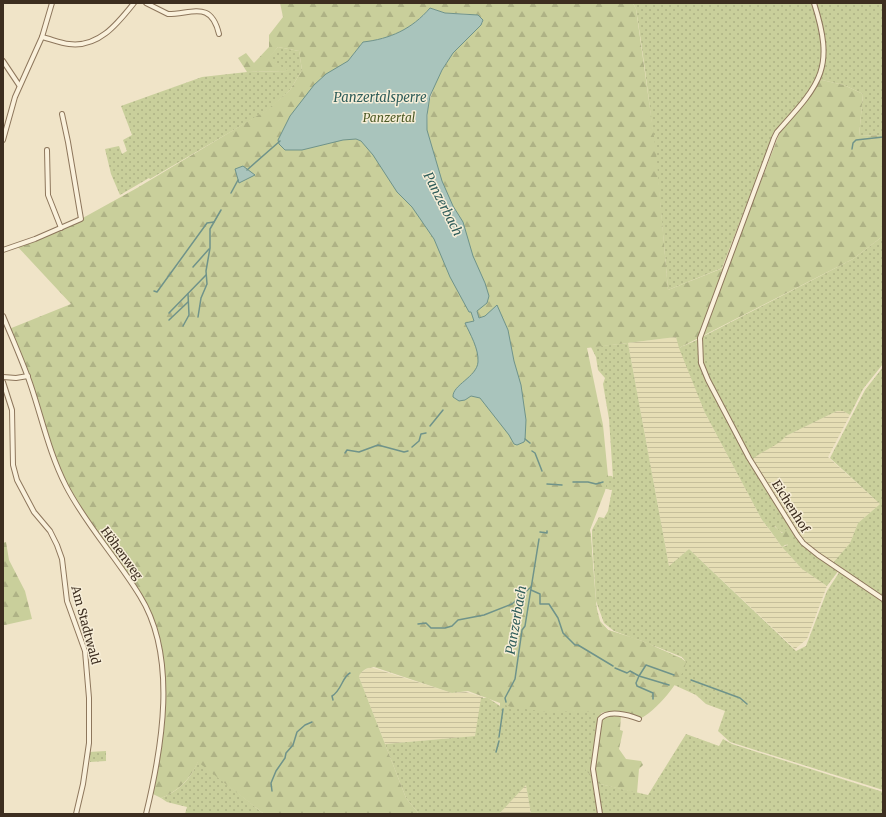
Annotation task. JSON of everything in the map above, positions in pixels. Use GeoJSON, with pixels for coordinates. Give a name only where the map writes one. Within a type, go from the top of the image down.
{"type":"FeatureCollection","features":[{"type":"Feature","properties":{"kind":"street"},"geometry":{"type":"LineString","coordinates":[[3,140],[19,85],[42,37],[52,3]]}},
{"type":"Feature","properties":{"kind":"street"},"geometry":{"type":"LineString","coordinates":[[42,37],[68,44],[89,42],[109,31],[134,3]]}},
{"type":"Feature","properties":{"kind":"street"},"geometry":{"type":"LineString","coordinates":[[146,3],[168,14],[194,8],[203,8],[215,21],[219,34]]}},
{"type":"Feature","properties":{"kind":"street","name":"Eichenhof"},"geometry":{"type":"LineString","coordinates":[[814,3],[824,47],[823,66],[811,92],[774,138],[700,338],[700,356],[704,370],[749,458],[803,543],[883,599]]}},
{"type":"Feature","properties":{"kind":"street"},"geometry":{"type":"LineString","coordinates":[[3,61],[19,85]]}},
{"type":"Feature","properties":{"kind":"street"},"geometry":{"type":"LineString","coordinates":[[3,250],[81,219],[62,114]]}},
{"type":"Feature","properties":{"kind":"street"},"geometry":{"type":"LineString","coordinates":[[47,150],[48,195],[61,228]]}},
{"type":"Feature","properties":{"kind":"street","name":"Höhenweg"},"geometry":{"type":"LineString","coordinates":[[3,316],[28,376],[51,453],[66,487],[85,518],[140,596],[153,626],[162,669],[164,705],[160,750],[146,814]]}},
{"type":"Feature","properties":{"kind":"street"},"geometry":{"type":"LineString","coordinates":[[3,377],[16,378],[28,376]]}},
{"type":"Feature","properties":{"kind":"street","name":"Am Stadtwald"},"geometry":{"type":"LineString","coordinates":[[3,382],[12,410],[13,465],[16,480],[34,512],[50,531],[57,545],[62,559],[67,601],[85,651],[89,698],[89,743],[83,784],[76,814]]}},
{"type":"Feature","properties":{"kind":"street"},"geometry":{"type":"LineString","coordinates":[[600,814],[593,769],[600,719],[604,715],[616,714],[639,719]]}},
{"type":"Feature","properties":{"kind":"shaded area"},"geometry":{"type":"Polygon","coordinates":[[[676,337],[705,413],[762,520],[782,547],[802,569],[827,586],[807,639],[795,649],[689,549],[669,566],[628,343],[676,337]]]}},
{"type":"Feature","properties":{"kind":"shaded area"},"geometry":{"type":"Polygon","coordinates":[[[837,411],[843,411],[850,415],[828,457],[880,504],[858,523],[850,543],[833,564],[802,539],[752,460],[758,454],[782,440],[786,436],[837,411]]]}},
{"type":"Feature","properties":{"kind":"shaded area"},"geometry":{"type":"Polygon","coordinates":[[[370,667],[452,693],[466,692],[483,697],[475,736],[385,744],[359,677],[360,673],[370,667]]]}},
{"type":"Feature","properties":{"kind":"shaded area"},"geometry":{"type":"Polygon","coordinates":[[[526,784],[531,814],[499,814],[526,784]]]}},
{"type":"Feature","properties":{"kind":"green space"},"geometry":{"type":"Polygon","coordinates":[[[280,3],[633,3],[636,9],[656,151],[668,290],[728,266],[780,132],[810,96],[818,81],[822,80],[844,85],[863,94],[859,136],[883,135],[883,236],[853,259],[679,348],[676,337],[587,348],[603,425],[608,476],[605,491],[590,530],[597,613],[600,622],[608,630],[642,641],[686,662],[680,677],[674,686],[660,703],[645,716],[639,719],[630,713],[620,712],[547,712],[511,707],[468,691],[452,693],[374,667],[363,671],[359,677],[406,798],[419,814],[264,814],[198,762],[188,779],[173,792],[161,798],[151,793],[164,705],[159,649],[146,607],[85,518],[57,469],[31,384],[9,329],[71,304],[17,246],[81,219],[137,188],[267,110],[290,90],[302,70],[299,51],[278,47],[268,59],[289,71],[247,72],[238,58],[246,53],[254,63],[269,47],[269,35],[283,17],[280,3]],[[430,8],[416,22],[400,32],[373,41],[363,42],[348,61],[326,74],[314,85],[290,116],[278,140],[279,144],[286,150],[302,150],[343,140],[356,139],[361,141],[373,155],[397,192],[412,207],[434,239],[450,277],[471,312],[474,321],[465,323],[474,343],[477,359],[476,366],[466,381],[456,389],[465,400],[471,396],[480,398],[504,428],[512,441],[525,440],[526,420],[521,385],[514,361],[508,330],[500,308],[479,318],[477,311],[485,305],[489,296],[473,256],[463,222],[453,206],[442,181],[427,130],[428,106],[436,80],[453,53],[483,22],[470,14],[445,13],[430,8]]]}},
{"type":"Feature","properties":{"kind":"green space"},"geometry":{"type":"Polygon","coordinates":[[[633,3],[813,3],[821,38],[822,58],[816,79],[798,106],[773,136],[722,268],[668,290],[651,114],[636,9],[633,3]]]}},
{"type":"Feature","properties":{"kind":"green space"},"geometry":{"type":"Polygon","coordinates":[[[815,3],[883,3],[883,135],[859,136],[863,94],[844,85],[822,80],[818,81],[822,71],[825,51],[815,3]]]}},
{"type":"Feature","properties":{"kind":"green space","name":"Panzertal"},"geometry":{"type":"Polygon","coordinates":[[[385,38],[590,475],[612,476],[613,478],[609,419],[603,384],[605,378],[598,370],[596,357],[591,347],[628,343],[669,566],[689,549],[796,651],[806,646],[827,591],[840,571],[883,600],[883,790],[730,742],[718,731],[725,711],[706,704],[696,695],[672,684],[632,712],[610,711],[601,713],[596,736],[594,738],[592,761],[588,773],[592,776],[599,814],[531,814],[526,785],[499,814],[419,814],[406,798],[385,744],[475,736],[481,698],[488,698],[500,706],[500,636],[156,263],[300,87],[385,38]],[[591,486],[580,488],[591,535],[595,601],[600,621],[608,630],[633,638],[614,631],[604,623],[596,601],[592,530],[599,517],[604,518],[608,511],[612,490],[591,486]],[[649,644],[681,658],[686,662],[682,657],[649,644]]]}},
{"type":"Feature","properties":{"kind":"green space"},"geometry":{"type":"Polygon","coordinates":[[[278,47],[299,51],[302,70],[290,90],[268,110],[120,195],[111,174],[105,149],[119,146],[122,154],[127,151],[123,140],[132,135],[121,106],[202,77],[247,72],[288,71],[267,59],[278,47]]]}},
{"type":"Feature","properties":{"kind":"green space"},"geometry":{"type":"Polygon","coordinates":[[[883,236],[883,364],[863,389],[850,415],[843,411],[837,411],[786,436],[752,460],[708,376],[703,360],[702,337],[853,259],[883,236]]]}},
{"type":"Feature","properties":{"kind":"green space"},"geometry":{"type":"Polygon","coordinates":[[[699,339],[700,361],[745,454],[803,545],[839,570],[827,586],[802,569],[782,547],[788,545],[784,533],[779,531],[775,526],[770,526],[769,529],[762,520],[705,413],[679,348],[699,339]]]}},
{"type":"Feature","properties":{"kind":"green space"},"geometry":{"type":"Polygon","coordinates":[[[883,367],[883,596],[833,563],[850,543],[858,523],[880,504],[830,458],[865,390],[883,367]]]}},
{"type":"Feature","properties":{"kind":"green space"},"geometry":{"type":"Polygon","coordinates":[[[773,525],[782,533],[788,528],[794,534],[792,544],[782,547],[769,529],[770,526],[773,525]]]}},
{"type":"Feature","properties":{"kind":"green space"},"geometry":{"type":"Polygon","coordinates":[[[6,542],[9,560],[25,591],[32,619],[3,625],[3,543],[6,542]]]}},
{"type":"Feature","properties":{"kind":"green space"},"geometry":{"type":"Polygon","coordinates":[[[613,715],[621,715],[620,730],[623,731],[619,749],[626,759],[641,761],[643,765],[639,769],[637,793],[596,783],[585,769],[586,764],[592,761],[596,751],[590,748],[593,742],[587,738],[596,736],[597,731],[592,728],[597,726],[603,718],[613,715]]]}},
{"type":"Feature","properties":{"kind":"green space"},"geometry":{"type":"Polygon","coordinates":[[[686,734],[719,746],[723,739],[732,744],[883,792],[883,814],[602,814],[596,783],[648,795],[686,734]]]}},
{"type":"Feature","properties":{"kind":"green space"},"geometry":{"type":"Polygon","coordinates":[[[106,751],[106,761],[90,762],[89,752],[106,751]]]}},
{"type":"Feature","properties":{"kind":"green space"},"geometry":{"type":"Polygon","coordinates":[[[198,761],[264,814],[185,814],[187,807],[167,802],[161,798],[184,784],[198,761]]]}},
{"type":"Feature","properties":{"kind":"water","name":"Panzertalsperre"},"geometry":{"type":"Polygon","coordinates":[[[430,8],[445,13],[478,15],[483,20],[481,25],[453,53],[442,70],[430,96],[427,115],[427,130],[442,181],[453,206],[463,222],[473,256],[489,296],[487,303],[477,311],[479,318],[485,316],[497,305],[508,330],[514,361],[521,385],[526,420],[525,440],[517,445],[514,444],[509,435],[480,398],[471,396],[465,400],[459,401],[453,397],[456,389],[474,372],[477,367],[477,352],[465,323],[474,321],[471,312],[469,312],[450,277],[434,239],[412,207],[397,192],[373,155],[361,141],[356,139],[343,140],[302,150],[285,150],[279,144],[278,140],[290,116],[314,85],[326,74],[348,61],[363,42],[373,41],[400,32],[416,22],[430,8]]]}},
{"type":"Feature","properties":{"kind":"water"},"geometry":{"type":"Polygon","coordinates":[[[243,166],[255,175],[239,183],[235,169],[243,166]]]}},
{"type":"Feature","properties":{"kind":"waterway"},"geometry":{"type":"LineString","coordinates":[[852,149],[853,143],[856,140],[883,137]]}},
{"type":"Feature","properties":{"kind":"waterway"},"geometry":{"type":"LineString","coordinates":[[247,170],[280,141]]}},
{"type":"Feature","properties":{"kind":"waterway"},"geometry":{"type":"LineString","coordinates":[[231,193],[238,180]]}},
{"type":"Feature","properties":{"kind":"waterway"},"geometry":{"type":"LineString","coordinates":[[198,317],[201,298],[207,284],[206,271],[210,248],[210,229],[221,210]]}},
{"type":"Feature","properties":{"kind":"waterway"},"geometry":{"type":"LineString","coordinates":[[154,291],[157,292],[207,223],[214,222]]}},
{"type":"Feature","properties":{"kind":"waterway"},"geometry":{"type":"LineString","coordinates":[[193,267],[209,249]]}},
{"type":"Feature","properties":{"kind":"waterway"},"geometry":{"type":"LineString","coordinates":[[169,313],[206,275]]}},
{"type":"Feature","properties":{"kind":"waterway"},"geometry":{"type":"LineString","coordinates":[[183,326],[189,315],[188,294]]}},
{"type":"Feature","properties":{"kind":"waterway"},"geometry":{"type":"LineString","coordinates":[[169,320],[188,302]]}},
{"type":"Feature","properties":{"kind":"waterway"},"geometry":{"type":"LineString","coordinates":[[430,426],[443,410]]}},
{"type":"Feature","properties":{"kind":"waterway"},"geometry":{"type":"LineString","coordinates":[[412,447],[419,441],[421,434],[426,433]]}},
{"type":"Feature","properties":{"kind":"waterway","name":"Panzerbach"},"geometry":{"type":"LineString","coordinates":[[525,439],[530,443]]}},
{"type":"Feature","properties":{"kind":"waterway"},"geometry":{"type":"LineString","coordinates":[[345,453],[347,450],[359,452],[378,445],[404,452],[408,451]]}},
{"type":"Feature","properties":{"kind":"waterway","name":"Panzerbach"},"geometry":{"type":"LineString","coordinates":[[532,451],[535,453],[542,471]]}},
{"type":"Feature","properties":{"kind":"waterway"},"geometry":{"type":"LineString","coordinates":[[573,482],[588,482],[596,484],[603,482]]}},
{"type":"Feature","properties":{"kind":"waterway"},"geometry":{"type":"LineString","coordinates":[[547,484],[562,485]]}},
{"type":"Feature","properties":{"kind":"waterway","name":"Panzerbach"},"geometry":{"type":"LineString","coordinates":[[540,532],[547,533],[547,531]]}},
{"type":"Feature","properties":{"kind":"waterway","name":"Panzerbach"},"geometry":{"type":"LineString","coordinates":[[506,702],[505,698],[515,679],[522,630],[525,626],[539,539]]}},
{"type":"Feature","properties":{"kind":"waterway"},"geometry":{"type":"LineString","coordinates":[[418,624],[426,623],[431,628],[445,628],[452,626],[458,620],[484,615],[512,604],[531,587]]}},
{"type":"Feature","properties":{"kind":"waterway"},"geometry":{"type":"LineString","coordinates":[[531,590],[540,594],[540,604],[549,604],[558,618],[563,633],[575,645],[578,645],[613,666]]}},
{"type":"Feature","properties":{"kind":"waterway"},"geometry":{"type":"LineString","coordinates":[[615,668],[627,673],[630,671],[639,676],[646,665],[674,675]]}},
{"type":"Feature","properties":{"kind":"waterway"},"geometry":{"type":"LineString","coordinates":[[333,700],[332,696],[338,690],[345,677],[350,673]]}},
{"type":"Feature","properties":{"kind":"waterway"},"geometry":{"type":"LineString","coordinates":[[653,699],[653,693],[637,686],[636,683],[639,676],[669,685]]}},
{"type":"Feature","properties":{"kind":"waterway"},"geometry":{"type":"LineString","coordinates":[[691,680],[740,698],[747,704]]}},
{"type":"Feature","properties":{"kind":"waterway","name":"Panzerbach"},"geometry":{"type":"LineString","coordinates":[[499,737],[503,709]]}},
{"type":"Feature","properties":{"kind":"waterway"},"geometry":{"type":"LineString","coordinates":[[272,791],[271,783],[276,771],[285,758],[286,753],[293,745],[297,732],[305,725],[312,722]]}},
{"type":"Feature","properties":{"kind":"waterway","name":"Panzerbach"},"geometry":{"type":"LineString","coordinates":[[496,752],[499,741]]}}]}
